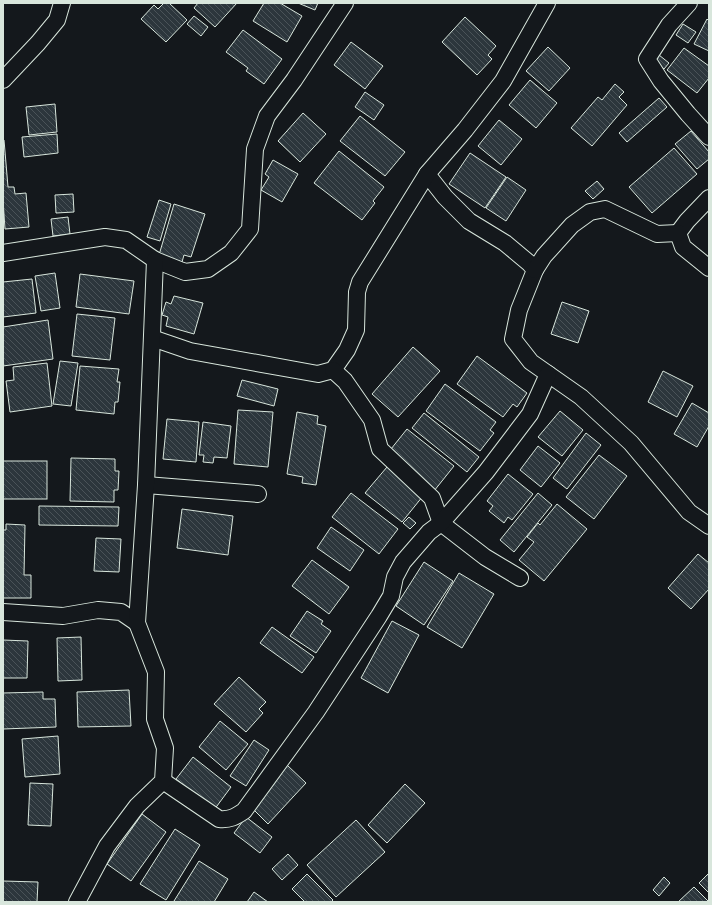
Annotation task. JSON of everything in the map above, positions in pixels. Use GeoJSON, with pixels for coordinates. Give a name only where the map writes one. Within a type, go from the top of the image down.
{"type":"FeatureCollection","features":[{"type":"Feature","properties":{"kind":"street"},"geometry":{"type":"LineString","coordinates":[[3,80],[38,43],[57,20],[62,3]]}},
{"type":"Feature","properties":{"kind":"street"},"geometry":{"type":"LineString","coordinates":[[3,253],[106,237],[126,240],[155,260],[185,272],[208,269],[231,252],[250,229],[255,148],[267,116],[294,80],[345,3]]}},
{"type":"Feature","properties":{"kind":"street"},"geometry":{"type":"LineString","coordinates":[[152,338],[190,351],[318,374],[333,370],[347,350],[356,330],[356,292],[360,282],[426,174],[465,130],[503,81],[547,3]]}},
{"type":"Feature","properties":{"kind":"street"},"geometry":{"type":"LineString","coordinates":[[689,3],[669,25],[647,59],[661,81],[709,137]]}},
{"type":"Feature","properties":{"kind":"street"},"geometry":{"type":"LineString","coordinates":[[426,174],[445,197],[469,221],[505,243],[535,270]]}},
{"type":"Feature","properties":{"kind":"street"},"geometry":{"type":"LineString","coordinates":[[678,233],[687,221],[709,198]]}},
{"type":"Feature","properties":{"kind":"street"},"geometry":{"type":"LineString","coordinates":[[678,233],[657,234],[605,210],[590,212],[572,225],[544,256],[535,270],[519,310],[513,339],[531,362],[581,397],[631,444],[689,512],[709,526]]}},
{"type":"Feature","properties":{"kind":"street"},"geometry":{"type":"LineString","coordinates":[[678,233],[683,247],[709,268]]}},
{"type":"Feature","properties":{"kind":"street"},"geometry":{"type":"LineString","coordinates":[[77,902],[107,846],[137,806],[163,781],[165,748],[155,719],[156,672],[137,623],[146,485],[155,260]]}},
{"type":"Feature","properties":{"kind":"street"},"geometry":{"type":"LineString","coordinates":[[333,370],[345,381],[372,420],[380,449],[432,498],[441,523],[485,557],[520,578]]}},
{"type":"Feature","properties":{"kind":"street"},"geometry":{"type":"LineString","coordinates":[[163,781],[219,818],[234,818],[244,811],[316,712],[379,616],[391,596],[395,577],[403,562],[429,532],[441,523],[486,472],[530,414],[548,374]]}},
{"type":"Feature","properties":{"kind":"street"},"geometry":{"type":"LineString","coordinates":[[146,485],[258,494]]}},
{"type":"Feature","properties":{"kind":"street"},"geometry":{"type":"LineString","coordinates":[[3,612],[63,616],[98,610],[121,612],[137,623]]}},
{"type":"Feature","properties":{"kind":"building"},"geometry":{"type":"Polygon","coordinates":[[[164,3],[169,3],[187,20],[166,42],[141,19],[154,5],[158,9],[164,3]]]}},
{"type":"Feature","properties":{"kind":"building"},"geometry":{"type":"Polygon","coordinates":[[[198,3],[237,3],[215,27],[194,8],[198,3]]]}},
{"type":"Feature","properties":{"kind":"building"},"geometry":{"type":"Polygon","coordinates":[[[264,3],[280,3],[302,16],[287,42],[253,21],[264,3]]]}},
{"type":"Feature","properties":{"kind":"building"},"geometry":{"type":"Polygon","coordinates":[[[298,3],[318,3],[315,10],[298,3]]]}},
{"type":"Feature","properties":{"kind":"building"},"geometry":{"type":"Polygon","coordinates":[[[194,16],[208,27],[201,36],[187,24],[194,16]]]}},
{"type":"Feature","properties":{"kind":"building"},"geometry":{"type":"Polygon","coordinates":[[[465,17],[496,46],[488,55],[492,59],[477,75],[442,42],[465,17]]]}},
{"type":"Feature","properties":{"kind":"building"},"geometry":{"type":"Polygon","coordinates":[[[707,19],[709,21],[709,51],[694,44],[707,19]]]}},
{"type":"Feature","properties":{"kind":"building"},"geometry":{"type":"Polygon","coordinates":[[[683,24],[696,32],[688,43],[676,35],[683,24]]]}},
{"type":"Feature","properties":{"kind":"building"},"geometry":{"type":"Polygon","coordinates":[[[243,30],[282,59],[264,84],[246,71],[248,68],[226,52],[243,30]]]}},
{"type":"Feature","properties":{"kind":"building"},"geometry":{"type":"Polygon","coordinates":[[[351,42],[383,66],[365,89],[334,65],[351,42]]]}},
{"type":"Feature","properties":{"kind":"building"},"geometry":{"type":"Polygon","coordinates":[[[548,47],[570,68],[549,91],[526,71],[548,47]]]}},
{"type":"Feature","properties":{"kind":"building"},"geometry":{"type":"Polygon","coordinates":[[[684,48],[709,66],[709,78],[697,93],[667,70],[684,48]]]}},
{"type":"Feature","properties":{"kind":"building"},"geometry":{"type":"Polygon","coordinates":[[[659,55],[669,63],[664,69],[654,61],[659,55]]]}},
{"type":"Feature","properties":{"kind":"building"},"geometry":{"type":"Polygon","coordinates":[[[530,80],[557,103],[536,128],[509,105],[530,80]]]}},
{"type":"Feature","properties":{"kind":"building"},"geometry":{"type":"Polygon","coordinates":[[[615,84],[624,92],[619,97],[627,105],[592,146],[571,128],[598,97],[602,100],[615,84]]]}},
{"type":"Feature","properties":{"kind":"building"},"geometry":{"type":"Polygon","coordinates":[[[365,92],[384,105],[374,120],[355,107],[365,92]]]}},
{"type":"Feature","properties":{"kind":"building"},"geometry":{"type":"Polygon","coordinates":[[[659,98],[667,107],[627,142],[619,133],[659,98]]]}},
{"type":"Feature","properties":{"kind":"building"},"geometry":{"type":"Polygon","coordinates":[[[55,104],[57,132],[29,135],[26,107],[55,104]]]}},
{"type":"Feature","properties":{"kind":"building"},"geometry":{"type":"Polygon","coordinates":[[[303,113],[326,134],[300,162],[278,141],[303,113]]]}},
{"type":"Feature","properties":{"kind":"building"},"geometry":{"type":"Polygon","coordinates":[[[360,116],[405,152],[385,176],[340,141],[360,116]]]}},
{"type":"Feature","properties":{"kind":"building"},"geometry":{"type":"Polygon","coordinates":[[[499,120],[522,139],[501,165],[478,146],[499,120]]]}},
{"type":"Feature","properties":{"kind":"building"},"geometry":{"type":"Polygon","coordinates":[[[691,131],[709,152],[709,159],[697,169],[675,144],[691,131]]]}},
{"type":"Feature","properties":{"kind":"building"},"geometry":{"type":"Polygon","coordinates":[[[57,134],[58,153],[24,157],[22,137],[57,134]]]}},
{"type":"Feature","properties":{"kind":"building"},"geometry":{"type":"Polygon","coordinates":[[[3,140],[8,187],[14,187],[15,194],[26,193],[29,227],[5,229],[3,200],[3,140]]]}},
{"type":"Feature","properties":{"kind":"building"},"geometry":{"type":"Polygon","coordinates":[[[674,148],[697,174],[652,213],[629,187],[674,148]]]}},
{"type":"Feature","properties":{"kind":"building"},"geometry":{"type":"Polygon","coordinates":[[[339,151],[384,187],[373,201],[375,203],[362,220],[314,183],[339,151]]]}},
{"type":"Feature","properties":{"kind":"building"},"geometry":{"type":"Polygon","coordinates":[[[470,153],[506,177],[485,208],[449,184],[470,153]]]}},
{"type":"Feature","properties":{"kind":"building"},"geometry":{"type":"Polygon","coordinates":[[[273,160],[298,174],[282,202],[261,190],[269,177],[265,174],[273,160]]]}},
{"type":"Feature","properties":{"kind":"building"},"geometry":{"type":"Polygon","coordinates":[[[507,177],[526,190],[506,221],[486,208],[507,177]]]}},
{"type":"Feature","properties":{"kind":"building"},"geometry":{"type":"Polygon","coordinates":[[[597,181],[604,189],[593,199],[585,191],[597,181]]]}},
{"type":"Feature","properties":{"kind":"building"},"geometry":{"type":"Polygon","coordinates":[[[73,194],[74,212],[56,213],[55,195],[73,194]]]}},
{"type":"Feature","properties":{"kind":"building"},"geometry":{"type":"Polygon","coordinates":[[[159,200],[171,204],[160,241],[147,237],[159,200]]]}},
{"type":"Feature","properties":{"kind":"building"},"geometry":{"type":"Polygon","coordinates":[[[174,204],[205,214],[191,257],[184,255],[182,262],[159,255],[174,204]]]}},
{"type":"Feature","properties":{"kind":"building"},"geometry":{"type":"Polygon","coordinates":[[[68,217],[70,234],[53,236],[51,219],[68,217]]]}},
{"type":"Feature","properties":{"kind":"building"},"geometry":{"type":"Polygon","coordinates":[[[55,273],[60,308],[41,311],[35,276],[55,273]]]}},
{"type":"Feature","properties":{"kind":"building"},"geometry":{"type":"Polygon","coordinates":[[[80,274],[134,281],[129,314],[76,307],[80,274]]]}},
{"type":"Feature","properties":{"kind":"building"},"geometry":{"type":"Polygon","coordinates":[[[32,279],[36,313],[3,317],[3,282],[32,279]]]}},
{"type":"Feature","properties":{"kind":"building"},"geometry":{"type":"Polygon","coordinates":[[[174,296],[203,303],[194,334],[166,326],[168,317],[162,315],[166,302],[171,304],[174,296]]]}},
{"type":"Feature","properties":{"kind":"building"},"geometry":{"type":"Polygon","coordinates":[[[562,302],[589,311],[578,343],[551,334],[562,302]]]}},
{"type":"Feature","properties":{"kind":"building"},"geometry":{"type":"Polygon","coordinates":[[[77,314],[115,318],[110,360],[72,356],[77,314]]]}},
{"type":"Feature","properties":{"kind":"building"},"geometry":{"type":"Polygon","coordinates":[[[48,320],[53,359],[3,366],[3,327],[48,320]]]}},
{"type":"Feature","properties":{"kind":"building"},"geometry":{"type":"Polygon","coordinates":[[[413,347],[440,371],[398,417],[372,394],[413,347]]]}},
{"type":"Feature","properties":{"kind":"building"},"geometry":{"type":"Polygon","coordinates":[[[477,356],[527,393],[517,407],[513,404],[503,417],[457,384],[477,356]]]}},
{"type":"Feature","properties":{"kind":"building"},"geometry":{"type":"Polygon","coordinates":[[[60,361],[78,363],[71,406],[53,404],[60,361]]]}},
{"type":"Feature","properties":{"kind":"building"},"geometry":{"type":"Polygon","coordinates":[[[47,363],[52,406],[10,412],[6,381],[14,380],[13,367],[47,363]]]}},
{"type":"Feature","properties":{"kind":"building"},"geometry":{"type":"Polygon","coordinates":[[[80,366],[119,369],[117,382],[120,382],[118,402],[115,402],[114,414],[76,410],[80,366]]]}},
{"type":"Feature","properties":{"kind":"building"},"geometry":{"type":"Polygon","coordinates":[[[663,371],[693,386],[677,417],[648,402],[663,371]]]}},
{"type":"Feature","properties":{"kind":"building"},"geometry":{"type":"Polygon","coordinates":[[[242,380],[278,389],[274,406],[237,396],[242,380]]]}},
{"type":"Feature","properties":{"kind":"building"},"geometry":{"type":"Polygon","coordinates":[[[445,384],[496,422],[490,430],[494,433],[480,451],[426,411],[445,384]]]}},
{"type":"Feature","properties":{"kind":"building"},"geometry":{"type":"Polygon","coordinates":[[[692,403],[709,413],[709,426],[697,447],[674,434],[692,403]]]}},
{"type":"Feature","properties":{"kind":"building"},"geometry":{"type":"Polygon","coordinates":[[[238,410],[273,412],[268,467],[234,464],[238,410]]]}},
{"type":"Feature","properties":{"kind":"building"},"geometry":{"type":"Polygon","coordinates":[[[560,411],[583,430],[562,456],[538,437],[560,411]]]}},
{"type":"Feature","properties":{"kind":"building"},"geometry":{"type":"Polygon","coordinates":[[[297,412],[318,416],[317,424],[326,426],[316,485],[302,483],[303,477],[287,474],[297,412]]]}},
{"type":"Feature","properties":{"kind":"building"},"geometry":{"type":"Polygon","coordinates":[[[424,413],[479,457],[467,472],[412,428],[424,413]]]}},
{"type":"Feature","properties":{"kind":"building"},"geometry":{"type":"Polygon","coordinates":[[[167,419],[199,422],[196,462],[163,459],[167,419]]]}},
{"type":"Feature","properties":{"kind":"building"},"geometry":{"type":"Polygon","coordinates":[[[203,422],[231,426],[227,458],[214,457],[213,463],[203,462],[204,455],[199,455],[203,422]]]}},
{"type":"Feature","properties":{"kind":"building"},"geometry":{"type":"Polygon","coordinates":[[[407,429],[454,466],[434,491],[387,454],[407,429]]]}},
{"type":"Feature","properties":{"kind":"building"},"geometry":{"type":"Polygon","coordinates":[[[586,433],[601,445],[567,489],[553,478],[586,433]]]}},
{"type":"Feature","properties":{"kind":"building"},"geometry":{"type":"Polygon","coordinates":[[[538,446],[560,463],[541,487],[520,470],[538,446]]]}},
{"type":"Feature","properties":{"kind":"building"},"geometry":{"type":"Polygon","coordinates":[[[599,455],[627,476],[594,519],[566,497],[599,455]]]}},
{"type":"Feature","properties":{"kind":"building"},"geometry":{"type":"Polygon","coordinates":[[[71,458],[115,459],[115,471],[119,471],[118,490],[114,490],[114,502],[70,501],[71,458]]]}},
{"type":"Feature","properties":{"kind":"building"},"geometry":{"type":"Polygon","coordinates":[[[3,461],[47,461],[47,499],[3,499],[3,461]]]}},
{"type":"Feature","properties":{"kind":"building"},"geometry":{"type":"Polygon","coordinates":[[[387,467],[423,496],[402,522],[365,493],[387,467]]]}},
{"type":"Feature","properties":{"kind":"building"},"geometry":{"type":"Polygon","coordinates":[[[508,474],[533,494],[512,520],[508,517],[504,523],[489,511],[493,506],[487,501],[508,474]]]}},
{"type":"Feature","properties":{"kind":"building"},"geometry":{"type":"Polygon","coordinates":[[[351,493],[398,529],[379,554],[332,517],[351,493]]]}},
{"type":"Feature","properties":{"kind":"building"},"geometry":{"type":"Polygon","coordinates":[[[538,493],[552,505],[514,552],[500,540],[538,493]]]}},
{"type":"Feature","properties":{"kind":"building"},"geometry":{"type":"Polygon","coordinates":[[[557,504],[587,529],[544,581],[519,560],[534,542],[527,537],[538,523],[540,525],[557,504]]]}},
{"type":"Feature","properties":{"kind":"building"},"geometry":{"type":"Polygon","coordinates":[[[39,506],[119,507],[118,526],[39,525],[39,506]]]}},
{"type":"Feature","properties":{"kind":"building"},"geometry":{"type":"Polygon","coordinates":[[[182,509],[233,516],[228,555],[177,548],[182,509]]]}},
{"type":"Feature","properties":{"kind":"building"},"geometry":{"type":"Polygon","coordinates":[[[409,517],[416,523],[410,529],[403,523],[409,517]]]}},
{"type":"Feature","properties":{"kind":"building"},"geometry":{"type":"Polygon","coordinates":[[[6,524],[25,525],[24,575],[31,575],[31,598],[3,598],[3,530],[6,530],[6,524]]]}},
{"type":"Feature","properties":{"kind":"building"},"geometry":{"type":"Polygon","coordinates":[[[331,527],[364,550],[350,571],[317,548],[331,527]]]}},
{"type":"Feature","properties":{"kind":"building"},"geometry":{"type":"Polygon","coordinates":[[[96,538],[121,539],[119,572],[94,571],[96,538]]]}},
{"type":"Feature","properties":{"kind":"building"},"geometry":{"type":"Polygon","coordinates":[[[698,554],[709,563],[709,589],[691,609],[668,588],[698,554]]]}},
{"type":"Feature","properties":{"kind":"building"},"geometry":{"type":"Polygon","coordinates":[[[312,560],[349,587],[329,614],[292,586],[312,560]]]}},
{"type":"Feature","properties":{"kind":"building"},"geometry":{"type":"Polygon","coordinates":[[[424,562],[453,581],[424,625],[396,606],[424,562]]]}},
{"type":"Feature","properties":{"kind":"building"},"geometry":{"type":"Polygon","coordinates":[[[459,573],[494,594],[462,648],[427,627],[459,573]]]}},
{"type":"Feature","properties":{"kind":"building"},"geometry":{"type":"Polygon","coordinates":[[[307,611],[323,621],[321,624],[331,631],[316,653],[290,636],[307,611]]]}},
{"type":"Feature","properties":{"kind":"building"},"geometry":{"type":"Polygon","coordinates":[[[392,621],[419,635],[388,693],[361,678],[392,621]]]}},
{"type":"Feature","properties":{"kind":"building"},"geometry":{"type":"Polygon","coordinates":[[[272,627],[314,657],[302,673],[260,643],[272,627]]]}},
{"type":"Feature","properties":{"kind":"building"},"geometry":{"type":"Polygon","coordinates":[[[81,637],[82,680],[58,681],[57,638],[81,637]]]}},
{"type":"Feature","properties":{"kind":"building"},"geometry":{"type":"Polygon","coordinates":[[[3,640],[28,641],[27,678],[3,678],[3,640]]]}},
{"type":"Feature","properties":{"kind":"building"},"geometry":{"type":"Polygon","coordinates":[[[239,677],[266,702],[259,709],[263,713],[246,732],[214,704],[239,677]]]}},
{"type":"Feature","properties":{"kind":"building"},"geometry":{"type":"Polygon","coordinates":[[[129,690],[131,726],[78,727],[77,692],[129,690]]]}},
{"type":"Feature","properties":{"kind":"building"},"geometry":{"type":"Polygon","coordinates":[[[43,692],[43,699],[55,699],[56,727],[3,729],[3,693],[43,692]]]}},
{"type":"Feature","properties":{"kind":"building"},"geometry":{"type":"Polygon","coordinates":[[[220,721],[248,744],[226,770],[199,747],[220,721]]]}},
{"type":"Feature","properties":{"kind":"building"},"geometry":{"type":"Polygon","coordinates":[[[58,736],[60,774],[25,777],[22,739],[58,736]]]}},
{"type":"Feature","properties":{"kind":"building"},"geometry":{"type":"Polygon","coordinates":[[[254,740],[269,750],[246,786],[230,776],[254,740]]]}},
{"type":"Feature","properties":{"kind":"building"},"geometry":{"type":"Polygon","coordinates":[[[193,757],[231,787],[214,810],[176,779],[193,757]]]}},
{"type":"Feature","properties":{"kind":"building"},"geometry":{"type":"Polygon","coordinates":[[[287,765],[306,783],[268,824],[249,805],[287,765]]]}},
{"type":"Feature","properties":{"kind":"building"},"geometry":{"type":"Polygon","coordinates":[[[30,783],[53,784],[51,826],[28,825],[30,783]]]}},
{"type":"Feature","properties":{"kind":"building"},"geometry":{"type":"Polygon","coordinates":[[[405,784],[425,803],[387,843],[368,825],[405,784]]]}},
{"type":"Feature","properties":{"kind":"building"},"geometry":{"type":"Polygon","coordinates":[[[142,814],[166,832],[131,881],[107,864],[142,814]]]}},
{"type":"Feature","properties":{"kind":"building"},"geometry":{"type":"Polygon","coordinates":[[[246,817],[272,837],[260,853],[234,833],[246,817]]]}},
{"type":"Feature","properties":{"kind":"building"},"geometry":{"type":"Polygon","coordinates":[[[356,820],[385,852],[336,897],[307,865],[356,820]]]}},
{"type":"Feature","properties":{"kind":"building"},"geometry":{"type":"Polygon","coordinates":[[[175,829],[200,845],[166,900],[140,884],[175,829]]]}},
{"type":"Feature","properties":{"kind":"building"},"geometry":{"type":"Polygon","coordinates":[[[288,854],[298,865],[282,880],[272,869],[288,854]]]}},
{"type":"Feature","properties":{"kind":"building"},"geometry":{"type":"Polygon","coordinates":[[[199,861],[228,879],[214,902],[174,901],[199,861]]]}},
{"type":"Feature","properties":{"kind":"building"},"geometry":{"type":"Polygon","coordinates":[[[709,873],[709,893],[699,883],[709,873]]]}},
{"type":"Feature","properties":{"kind":"building"},"geometry":{"type":"Polygon","coordinates":[[[307,874],[333,900],[331,902],[305,902],[292,889],[307,874]]]}},
{"type":"Feature","properties":{"kind":"building"},"geometry":{"type":"Polygon","coordinates":[[[664,877],[670,883],[659,896],[653,890],[664,877]]]}},
{"type":"Feature","properties":{"kind":"building"},"geometry":{"type":"Polygon","coordinates":[[[3,881],[38,882],[37,902],[3,902],[3,881]]]}},
{"type":"Feature","properties":{"kind":"building"},"geometry":{"type":"Polygon","coordinates":[[[694,887],[709,902],[678,902],[694,887]]]}},
{"type":"Feature","properties":{"kind":"building"},"geometry":{"type":"Polygon","coordinates":[[[254,892],[268,902],[247,902],[254,892]]]}}]}
